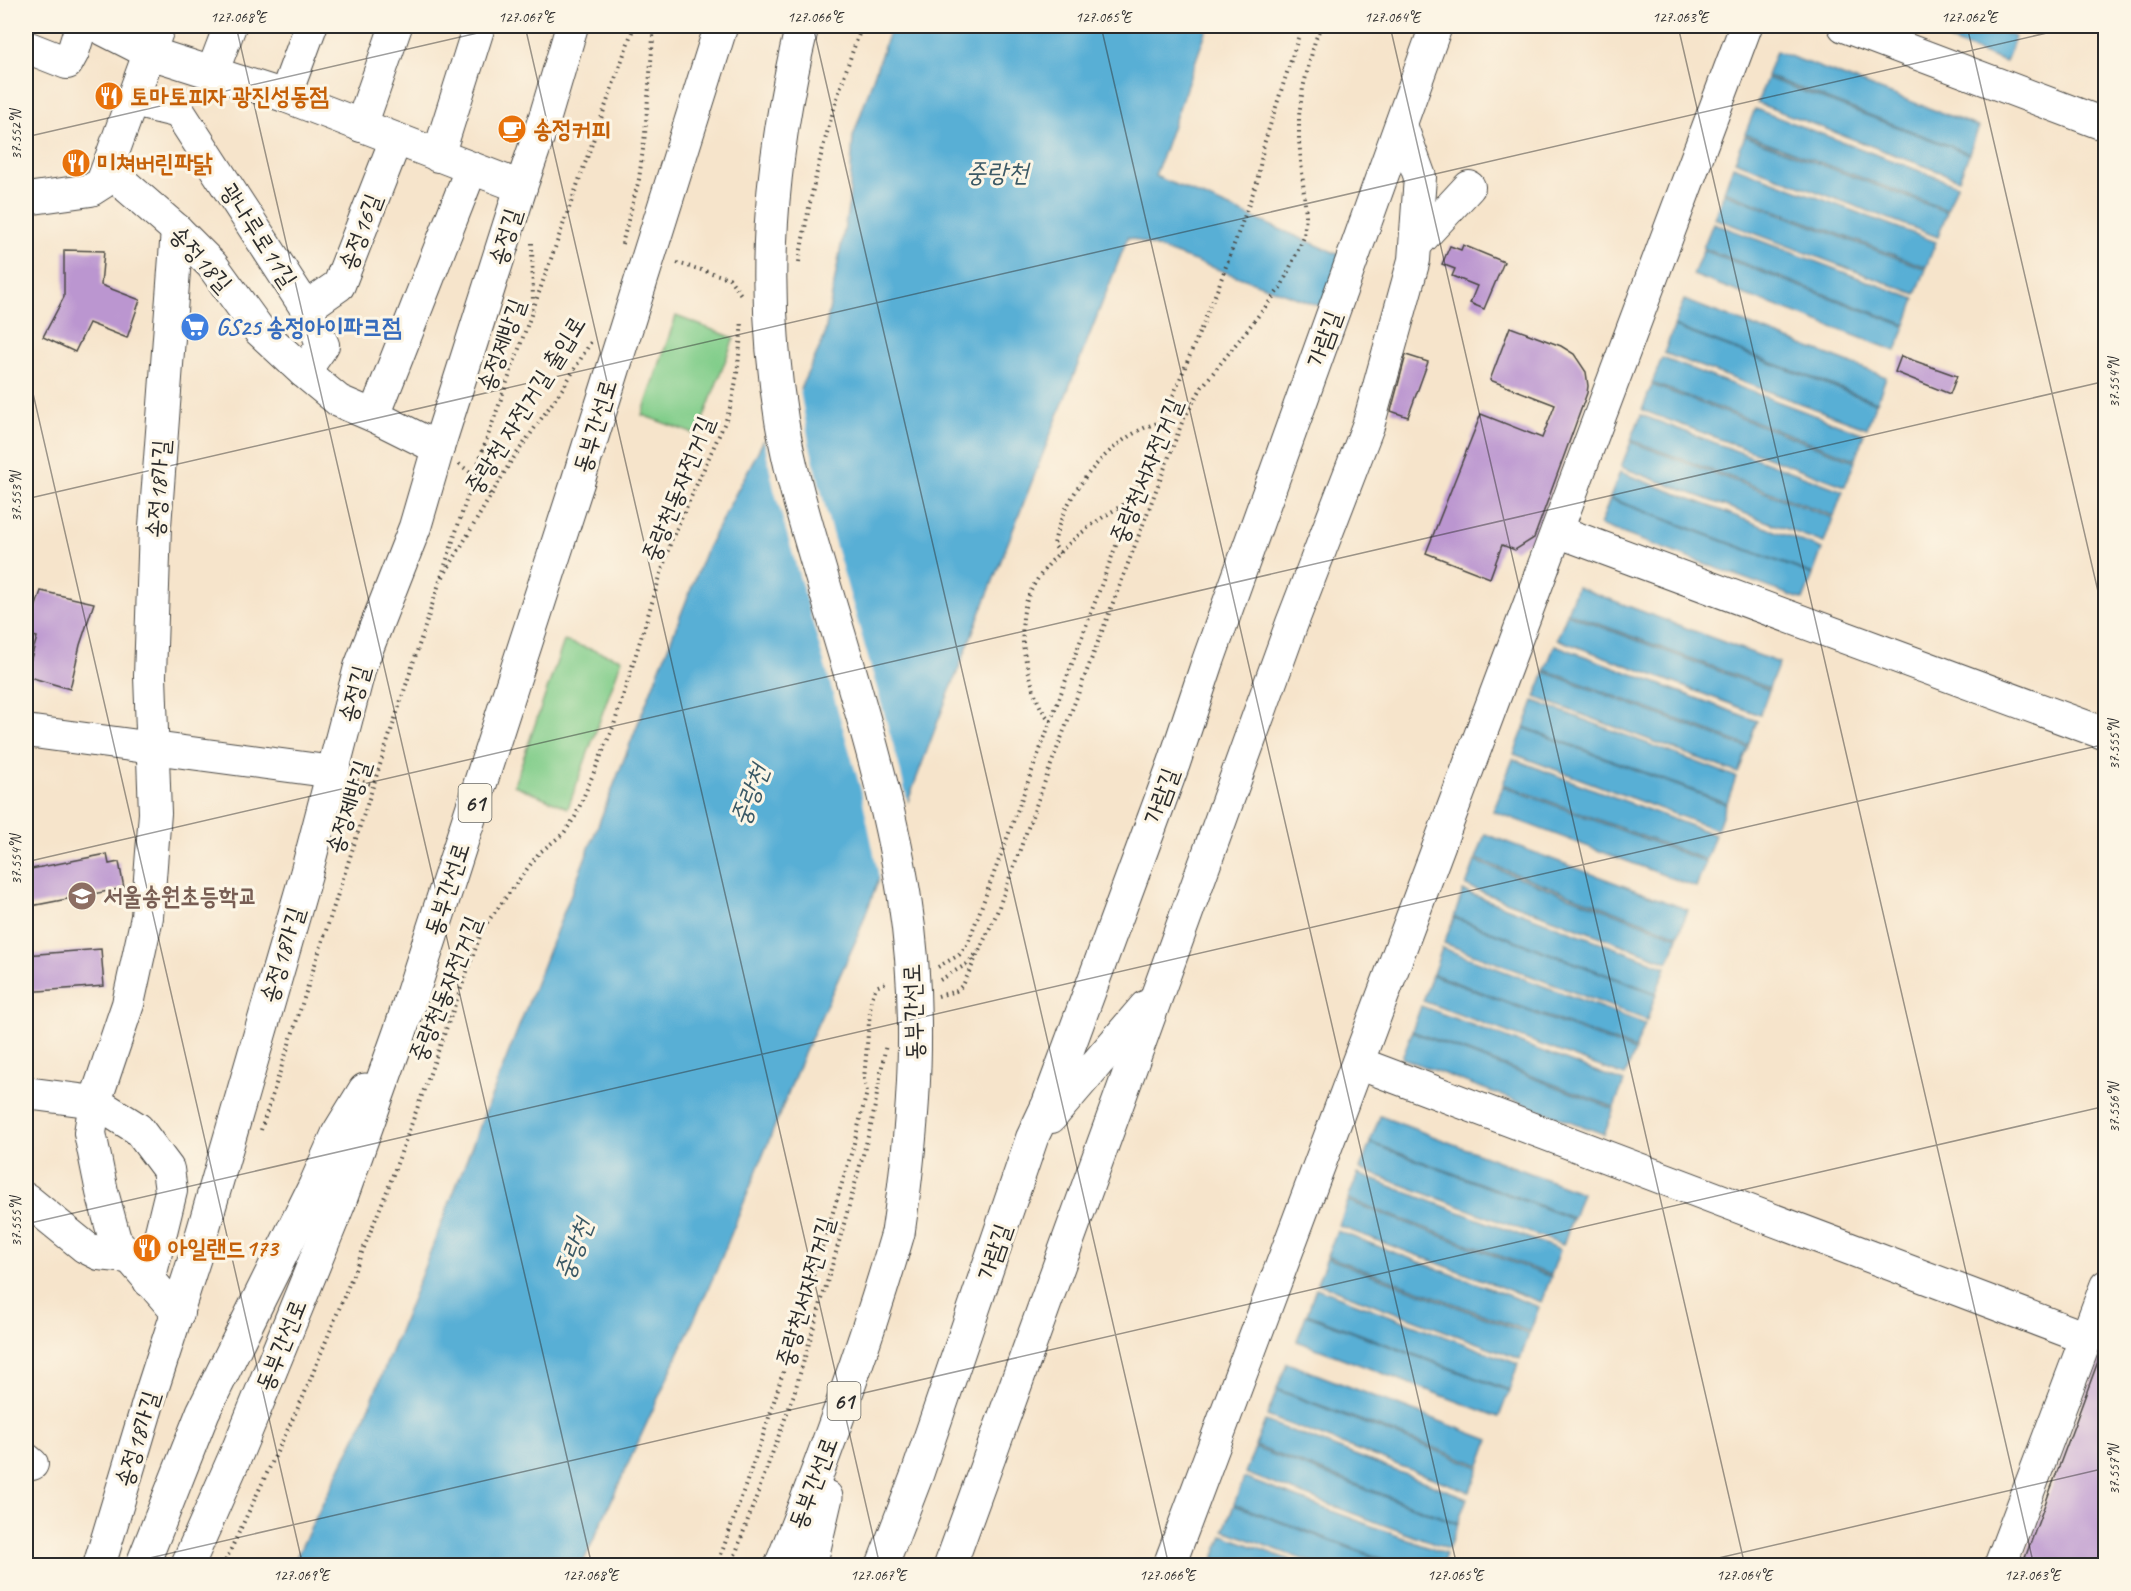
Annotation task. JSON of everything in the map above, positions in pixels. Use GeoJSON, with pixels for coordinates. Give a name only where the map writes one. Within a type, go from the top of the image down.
{"type":"FeatureCollection","features":[{"type":"Feature","properties":{"kind":"highway","name":"동부간선로"},"geometry":{"type":"LineString","coordinates":[[187,1566],[238,1450],[339,1203],[400,1032],[721,26]]}},
{"type":"Feature","properties":{"kind":"highway","name":"동부간선로"},"geometry":{"type":"LineString","coordinates":[[781,1566],[854,1373],[898,1233],[909,1159],[914,1084],[915,1003],[904,894],[889,815],[795,481],[782,424],[771,330],[770,224],[785,106],[802,26]]}},
{"type":"Feature","properties":{"kind":"highway"},"geometry":{"type":"LineString","coordinates":[[142,1566],[203,1412],[229,1357],[310,1197],[338,1134],[400,1032]]}},
{"type":"Feature","properties":{"kind":"highway"},"geometry":{"type":"LineString","coordinates":[[810,1566],[854,1373]]}},
{"type":"Feature","properties":{"kind":"street"},"geometry":{"type":"LineString","coordinates":[[27,41],[67,63],[81,26]]}},
{"type":"Feature","properties":{"kind":"street"},"geometry":{"type":"LineString","coordinates":[[97,26],[154,39],[212,73],[285,96],[521,187]]}},
{"type":"Feature","properties":{"kind":"street"},"geometry":{"type":"LineString","coordinates":[[212,73],[230,26]]}},
{"type":"Feature","properties":{"kind":"street"},"geometry":{"type":"LineString","coordinates":[[285,96],[311,26]]}},
{"type":"Feature","properties":{"kind":"street"},"geometry":{"type":"LineString","coordinates":[[361,126],[396,26]]}},
{"type":"Feature","properties":{"kind":"street"},"geometry":{"type":"LineString","coordinates":[[438,156],[479,26]]}},
{"type":"Feature","properties":{"kind":"street","name":"송정길"},"geometry":{"type":"LineString","coordinates":[[334,772],[360,667],[415,527],[572,26]]}},
{"type":"Feature","properties":{"kind":"street","name":"가람길"},"geometry":{"type":"LineString","coordinates":[[882,1566],[917,1475],[1032,1138],[1048,1104],[1174,763],[1216,639],[1436,26]]}},
{"type":"Feature","properties":{"kind":"street"},"geometry":{"type":"LineString","coordinates":[[1169,1566],[1746,26]]}},
{"type":"Feature","properties":{"kind":"street"},"geometry":{"type":"LineString","coordinates":[[1844,26],[2106,125]]}},
{"type":"Feature","properties":{"kind":"street"},"geometry":{"type":"LineString","coordinates":[[26,199],[91,190],[102,183],[154,39]]}},
{"type":"Feature","properties":{"kind":"street","name":"광나루로11길"},"geometry":{"type":"LineString","coordinates":[[133,100],[179,112],[306,308]]}},
{"type":"Feature","properties":{"kind":"street"},"geometry":{"type":"LineString","coordinates":[[950,1566],[1292,623],[1368,426],[1417,243],[1420,177],[1401,125]]}},
{"type":"Feature","properties":{"kind":"street","name":"송정16길"},"geometry":{"type":"LineString","coordinates":[[306,308],[339,285],[396,140]]}},
{"type":"Feature","properties":{"kind":"street"},"geometry":{"type":"LineString","coordinates":[[374,416],[471,169]]}},
{"type":"Feature","properties":{"kind":"street","name":"송정18길"},"geometry":{"type":"LineString","coordinates":[[108,170],[177,230],[212,265],[259,330],[304,372],[339,401],[438,448]]}},
{"type":"Feature","properties":{"kind":"street"},"geometry":{"type":"LineString","coordinates":[[1417,243],[1469,187]]}},
{"type":"Feature","properties":{"kind":"street","name":"송정18가길"},"geometry":{"type":"LineString","coordinates":[[177,230],[156,526],[150,676],[155,813],[147,917],[128,1004],[95,1102],[90,1133],[115,1240],[178,1313]]}},
{"type":"Feature","properties":{"kind":"street"},"geometry":{"type":"LineString","coordinates":[[304,372],[323,345],[306,308]]}},
{"type":"Feature","properties":{"kind":"street"},"geometry":{"type":"LineString","coordinates":[[1557,531],[2106,734]]}},
{"type":"Feature","properties":{"kind":"street"},"geometry":{"type":"LineString","coordinates":[[26,731],[334,772]]}},
{"type":"Feature","properties":{"kind":"street","name":"송정18가길"},"geometry":{"type":"LineString","coordinates":[[99,1566],[152,1390],[178,1313],[334,772]]}},
{"type":"Feature","properties":{"kind":"street"},"geometry":{"type":"LineString","coordinates":[[1032,1138],[1158,991]]}},
{"type":"Feature","properties":{"kind":"street"},"geometry":{"type":"LineString","coordinates":[[1358,1063],[2086,1338]]}},
{"type":"Feature","properties":{"kind":"street"},"geometry":{"type":"LineString","coordinates":[[26,1093],[95,1102],[138,1129],[168,1169],[171,1191],[149,1281]]}},
{"type":"Feature","properties":{"kind":"street"},"geometry":{"type":"LineString","coordinates":[[26,1199],[85,1247],[99,1254],[129,1257]]}},
{"type":"Feature","properties":{"kind":"street"},"geometry":{"type":"LineString","coordinates":[[2000,1566],[2106,1286]]}},
{"type":"Feature","properties":{"kind":"path","name":"송정제방길"},"geometry":{"type":"LineString","coordinates":[[260,1135],[474,475],[634,26]]}},
{"type":"Feature","properties":{"kind":"path"},"geometry":{"type":"LineString","coordinates":[[621,249],[639,179],[654,26]]}},
{"type":"Feature","properties":{"kind":"path"},"geometry":{"type":"LineString","coordinates":[[798,264],[828,129],[862,26]]}},
{"type":"Feature","properties":{"kind":"path"},"geometry":{"type":"LineString","coordinates":[[936,968],[959,955],[968,944],[1162,422],[1218,288],[1257,182],[1264,144],[1302,26]]}},
{"type":"Feature","properties":{"kind":"path","name":"중랑천서자전거길"},"geometry":{"type":"LineString","coordinates":[[985,941],[1180,428],[1202,387],[1284,281],[1304,237],[1305,214],[1299,115],[1310,60],[1321,26]]}},
{"type":"Feature","properties":{"kind":"path"},"geometry":{"type":"LineString","coordinates":[[677,263],[729,278],[744,300]]}},
{"type":"Feature","properties":{"kind":"path","name":"중랑천동자전거길"},"geometry":{"type":"LineString","coordinates":[[223,1566],[304,1395],[344,1299],[387,1191],[483,928],[539,854],[564,833],[575,817],[614,725],[671,541],[732,405],[739,368],[743,310]]}},
{"type":"Feature","properties":{"kind":"path","name":"중랑천 자전거길 출입로"},"geometry":{"type":"LineString","coordinates":[[439,583],[510,463],[565,385],[596,330]]}},
{"type":"Feature","properties":{"kind":"path"},"geometry":{"type":"LineString","coordinates":[[1060,553],[1054,545],[1056,533],[1066,507],[1084,478],[1131,435],[1162,422]]}},
{"type":"Feature","properties":{"kind":"path"},"geometry":{"type":"LineString","coordinates":[[438,448],[474,475],[491,495]]}},
{"type":"Feature","properties":{"kind":"path"},"geometry":{"type":"LineString","coordinates":[[1051,721],[1045,716],[1038,701],[1024,656],[1026,603],[1042,571],[1060,553],[1114,509],[1133,499]]}},
{"type":"Feature","properties":{"kind":"path"},"geometry":{"type":"LineString","coordinates":[[717,1566],[766,1427],[852,1151],[867,1092],[864,1079],[870,1000],[876,987],[897,979]]}},
{"type":"Feature","properties":{"kind":"path","name":"중랑천서자전거길"},"geometry":{"type":"LineString","coordinates":[[731,1566],[794,1394],[839,1242],[872,1122],[887,1034]]}},
{"type":"Feature","properties":{"kind":"green space"},"geometry":{"type":"Polygon","coordinates":[[[676,316],[734,338],[697,435],[642,415],[676,316]]]}},
{"type":"Feature","properties":{"kind":"green space"},"geometry":{"type":"Polygon","coordinates":[[[564,641],[622,659],[568,808],[514,785],[564,641]]]}},
{"type":"Feature","properties":{"kind":"water","name":"중랑천"},"geometry":{"type":"Polygon","coordinates":[[[891,26],[1208,26],[1155,176],[1340,255],[1325,308],[1128,237],[938,721],[856,940],[803,1056],[717,1269],[582,1565],[292,1566],[365,1418],[707,548],[765,438],[799,391],[824,338],[849,203],[853,137],[891,26]]]}},
{"type":"Feature","properties":{"kind":"water"},"geometry":{"type":"Polygon","coordinates":[[[1909,26],[1986,26],[2015,37],[2006,62],[1909,26]]]}},
{"type":"Feature","properties":{"kind":"water"},"geometry":{"type":"Polygon","coordinates":[[[1776,51],[1979,127],[1969,153],[1767,76],[1776,51]]]}},
{"type":"Feature","properties":{"kind":"water"},"geometry":{"type":"Polygon","coordinates":[[[1767,78],[1969,154],[1959,179],[1757,103],[1767,78]]]}},
{"type":"Feature","properties":{"kind":"water"},"geometry":{"type":"Polygon","coordinates":[[[1755,109],[1957,185],[1947,210],[1745,134],[1755,109]]]}},
{"type":"Feature","properties":{"kind":"water"},"geometry":{"type":"Polygon","coordinates":[[[1745,136],[1947,212],[1938,237],[1735,161],[1745,136]]]}},
{"type":"Feature","properties":{"kind":"water"},"geometry":{"type":"Polygon","coordinates":[[[1733,166],[1936,242],[1926,267],[1724,191],[1733,166]]]}},
{"type":"Feature","properties":{"kind":"water"},"geometry":{"type":"Polygon","coordinates":[[[1724,193],[1926,269],[1916,294],[1714,218],[1724,193]]]}},
{"type":"Feature","properties":{"kind":"water"},"geometry":{"type":"Polygon","coordinates":[[[1713,223],[1915,299],[1906,325],[1703,248],[1713,223]]]}},
{"type":"Feature","properties":{"kind":"water"},"geometry":{"type":"Polygon","coordinates":[[[1703,250],[1905,326],[1896,351],[1693,275],[1703,250]]]}},
{"type":"Feature","properties":{"kind":"water"},"geometry":{"type":"Polygon","coordinates":[[[1684,300],[1886,377],[1877,402],[1674,326],[1684,300]]]}},
{"type":"Feature","properties":{"kind":"water"},"geometry":{"type":"Polygon","coordinates":[[[1674,327],[1876,403],[1867,428],[1664,353],[1674,327]]]}},
{"type":"Feature","properties":{"kind":"water"},"geometry":{"type":"Polygon","coordinates":[[[1662,358],[1864,434],[1855,459],[1652,383],[1662,358]]]}},
{"type":"Feature","properties":{"kind":"water"},"geometry":{"type":"Polygon","coordinates":[[[1652,385],[1855,461],[1845,486],[1642,410],[1652,385]]]}},
{"type":"Feature","properties":{"kind":"water"},"geometry":{"type":"Polygon","coordinates":[[[1641,415],[1843,491],[1834,516],[1631,440],[1641,415]]]}},
{"type":"Feature","properties":{"kind":"water"},"geometry":{"type":"Polygon","coordinates":[[[1631,442],[1833,518],[1824,543],[1621,467],[1631,442]]]}},
{"type":"Feature","properties":{"kind":"water"},"geometry":{"type":"Polygon","coordinates":[[[1620,472],[1822,549],[1813,574],[1610,498],[1620,472]]]}},
{"type":"Feature","properties":{"kind":"water"},"geometry":{"type":"Polygon","coordinates":[[[1610,499],[1813,575],[1803,600],[1600,525],[1610,499]]]}},
{"type":"Feature","properties":{"kind":"water"},"geometry":{"type":"Polygon","coordinates":[[[1577,587],[1779,663],[1769,688],[1567,612],[1577,587]]]}},
{"type":"Feature","properties":{"kind":"water"},"geometry":{"type":"Polygon","coordinates":[[[1567,614],[1769,690],[1760,715],[1557,639],[1567,614]]]}},
{"type":"Feature","properties":{"kind":"water"},"geometry":{"type":"Polygon","coordinates":[[[1555,645],[1757,721],[1748,746],[1545,670],[1555,645]]]}},
{"type":"Feature","properties":{"kind":"water"},"geometry":{"type":"Polygon","coordinates":[[[1545,672],[1748,748],[1738,773],[1535,697],[1545,672]]]}},
{"type":"Feature","properties":{"kind":"water"},"geometry":{"type":"Polygon","coordinates":[[[1534,701],[1736,777],[1727,803],[1524,727],[1534,701]]]}},
{"type":"Feature","properties":{"kind":"water"},"geometry":{"type":"Polygon","coordinates":[[[1524,728],[1726,804],[1717,830],[1514,754],[1524,728]]]}},
{"type":"Feature","properties":{"kind":"water"},"geometry":{"type":"Polygon","coordinates":[[[1513,759],[1715,835],[1706,860],[1503,784],[1513,759]]]}},
{"type":"Feature","properties":{"kind":"water"},"geometry":{"type":"Polygon","coordinates":[[[1503,786],[1706,862],[1696,887],[1493,811],[1503,786]]]}},
{"type":"Feature","properties":{"kind":"water"},"geometry":{"type":"Polygon","coordinates":[[[1485,834],[1688,910],[1678,935],[1476,859],[1485,834]]]}},
{"type":"Feature","properties":{"kind":"water"},"geometry":{"type":"Polygon","coordinates":[[[1475,861],[1678,937],[1668,962],[1466,886],[1475,861]]]}},
{"type":"Feature","properties":{"kind":"water"},"geometry":{"type":"Polygon","coordinates":[[[1463,891],[1666,967],[1656,993],[1454,917],[1463,891]]]}},
{"type":"Feature","properties":{"kind":"water"},"geometry":{"type":"Polygon","coordinates":[[[1454,918],[1656,994],[1647,1020],[1444,943],[1454,918]]]}},
{"type":"Feature","properties":{"kind":"water"},"geometry":{"type":"Polygon","coordinates":[[[1442,948],[1645,1024],[1635,1049],[1433,974],[1442,948]]]}},
{"type":"Feature","properties":{"kind":"water"},"geometry":{"type":"Polygon","coordinates":[[[1432,975],[1635,1051],[1625,1076],[1423,1001],[1432,975]]]}},
{"type":"Feature","properties":{"kind":"water"},"geometry":{"type":"Polygon","coordinates":[[[1421,1006],[1624,1082],[1614,1107],[1412,1031],[1421,1006]]]}},
{"type":"Feature","properties":{"kind":"water"},"geometry":{"type":"Polygon","coordinates":[[[1412,1032],[1614,1109],[1604,1134],[1402,1058],[1412,1032]]]}},
{"type":"Feature","properties":{"kind":"water"},"geometry":{"type":"Polygon","coordinates":[[[1380,1116],[1582,1193],[1573,1218],[1370,1142],[1380,1116]]]}},
{"type":"Feature","properties":{"kind":"water"},"geometry":{"type":"Polygon","coordinates":[[[1370,1143],[1572,1219],[1563,1245],[1360,1169],[1370,1143]]]}},
{"type":"Feature","properties":{"kind":"water"},"geometry":{"type":"Polygon","coordinates":[[[1358,1174],[1560,1250],[1551,1275],[1348,1199],[1358,1174]]]}},
{"type":"Feature","properties":{"kind":"water"},"geometry":{"type":"Polygon","coordinates":[[[1348,1201],[1551,1277],[1541,1302],[1339,1226],[1348,1201]]]}},
{"type":"Feature","properties":{"kind":"water"},"geometry":{"type":"Polygon","coordinates":[[[1337,1231],[1539,1307],[1530,1332],[1327,1256],[1337,1231]]]}},
{"type":"Feature","properties":{"kind":"water"},"geometry":{"type":"Polygon","coordinates":[[[1327,1258],[1529,1334],[1520,1359],[1317,1283],[1327,1258]]]}},
{"type":"Feature","properties":{"kind":"water"},"geometry":{"type":"Polygon","coordinates":[[[1316,1288],[1518,1364],[1509,1390],[1307,1314],[1316,1288]]]}},
{"type":"Feature","properties":{"kind":"water"},"geometry":{"type":"Polygon","coordinates":[[[1306,1315],[1509,1391],[1499,1417],[1297,1341],[1306,1315]]]}},
{"type":"Feature","properties":{"kind":"water"},"geometry":{"type":"Polygon","coordinates":[[[1287,1363],[1489,1440],[1480,1465],[1277,1389],[1287,1363]]]}},
{"type":"Feature","properties":{"kind":"water"},"geometry":{"type":"Polygon","coordinates":[[[1277,1390],[1479,1467],[1470,1492],[1267,1416],[1277,1390]]]}},
{"type":"Feature","properties":{"kind":"water"},"geometry":{"type":"Polygon","coordinates":[[[1265,1421],[1467,1498],[1458,1523],[1255,1446],[1265,1421]]]}},
{"type":"Feature","properties":{"kind":"water"},"geometry":{"type":"Polygon","coordinates":[[[1255,1448],[1458,1524],[1448,1549],[1245,1473],[1255,1448]]]}},
{"type":"Feature","properties":{"kind":"water"},"geometry":{"type":"Polygon","coordinates":[[[1244,1478],[1446,1554],[1442,1565],[1399,1565],[1234,1504],[1244,1478]]]}},
{"type":"Feature","properties":{"kind":"water"},"geometry":{"type":"Polygon","coordinates":[[[1234,1505],[1395,1565],[1318,1565],[1224,1530],[1234,1505]]]}},
{"type":"Feature","properties":{"kind":"water"},"geometry":{"type":"Polygon","coordinates":[[[1223,1535],[1303,1565],[1226,1565],[1213,1561],[1223,1535]]]}},
{"type":"Feature","properties":{"kind":"pier"},"geometry":{"type":"Polygon","coordinates":[[[799,384],[809,442],[830,526],[909,807],[880,882],[860,787],[774,489],[763,436],[799,384]]]}},
{"type":"Feature","properties":{"kind":"building"},"geometry":{"type":"Polygon","coordinates":[[[1463,245],[1504,262],[1484,309],[1470,303],[1477,286],[1452,276],[1455,269],[1442,264],[1450,246],[1461,250],[1463,245]]]}},
{"type":"Feature","properties":{"kind":"building"},"geometry":{"type":"Polygon","coordinates":[[[64,250],[104,251],[101,285],[140,300],[127,338],[89,323],[75,352],[43,337],[64,297],[64,250]]]}},
{"type":"Feature","properties":{"kind":"building"},"geometry":{"type":"Polygon","coordinates":[[[1510,327],[1561,346],[1574,354],[1586,372],[1588,386],[1534,538],[1515,550],[1502,545],[1490,578],[1426,553],[1481,414],[1542,438],[1555,405],[1490,380],[1510,327]]]}},
{"type":"Feature","properties":{"kind":"building"},"geometry":{"type":"Polygon","coordinates":[[[1406,355],[1428,362],[1408,417],[1391,411],[1406,355]]]}},
{"type":"Feature","properties":{"kind":"building"},"geometry":{"type":"Polygon","coordinates":[[[1901,356],[1957,376],[1950,394],[1895,372],[1901,356]]]}},
{"type":"Feature","properties":{"kind":"building"},"geometry":{"type":"Polygon","coordinates":[[[41,591],[94,603],[80,645],[70,689],[26,676],[37,637],[26,634],[41,591]]]}},
{"type":"Feature","properties":{"kind":"building"},"geometry":{"type":"Polygon","coordinates":[[[107,854],[109,864],[119,862],[124,888],[26,907],[26,870],[107,854]]]}},
{"type":"Feature","properties":{"kind":"building"},"geometry":{"type":"Polygon","coordinates":[[[101,949],[104,986],[26,992],[26,955],[101,949]]]}},
{"type":"Feature","properties":{"kind":"building"},"geometry":{"type":"Polygon","coordinates":[[[2106,1340],[2106,1566],[2046,1566],[2025,1558],[2106,1340]]]}},
{"type":"Feature","properties":{"kind":"place","name":"토마토피자 광진성동점"},"geometry":{"type":"Point","coordinates":[109,96]}},
{"type":"Feature","properties":{"kind":"place","name":"송정커피"},"geometry":{"type":"Point","coordinates":[512,129]}},
{"type":"Feature","properties":{"kind":"place","name":"미쳐버린파닭"},"geometry":{"type":"Point","coordinates":[76,163]}},
{"type":"Feature","properties":{"kind":"place","name":"GS25 송정아이파크점"},"geometry":{"type":"Point","coordinates":[195,327]}},
{"type":"Feature","properties":{"kind":"place","name":"서울송원초등학교"},"geometry":{"type":"Point","coordinates":[82,896]}},
{"type":"Feature","properties":{"kind":"place","name":"아일랜드173"},"geometry":{"type":"Point","coordinates":[147,1248]}}]}
